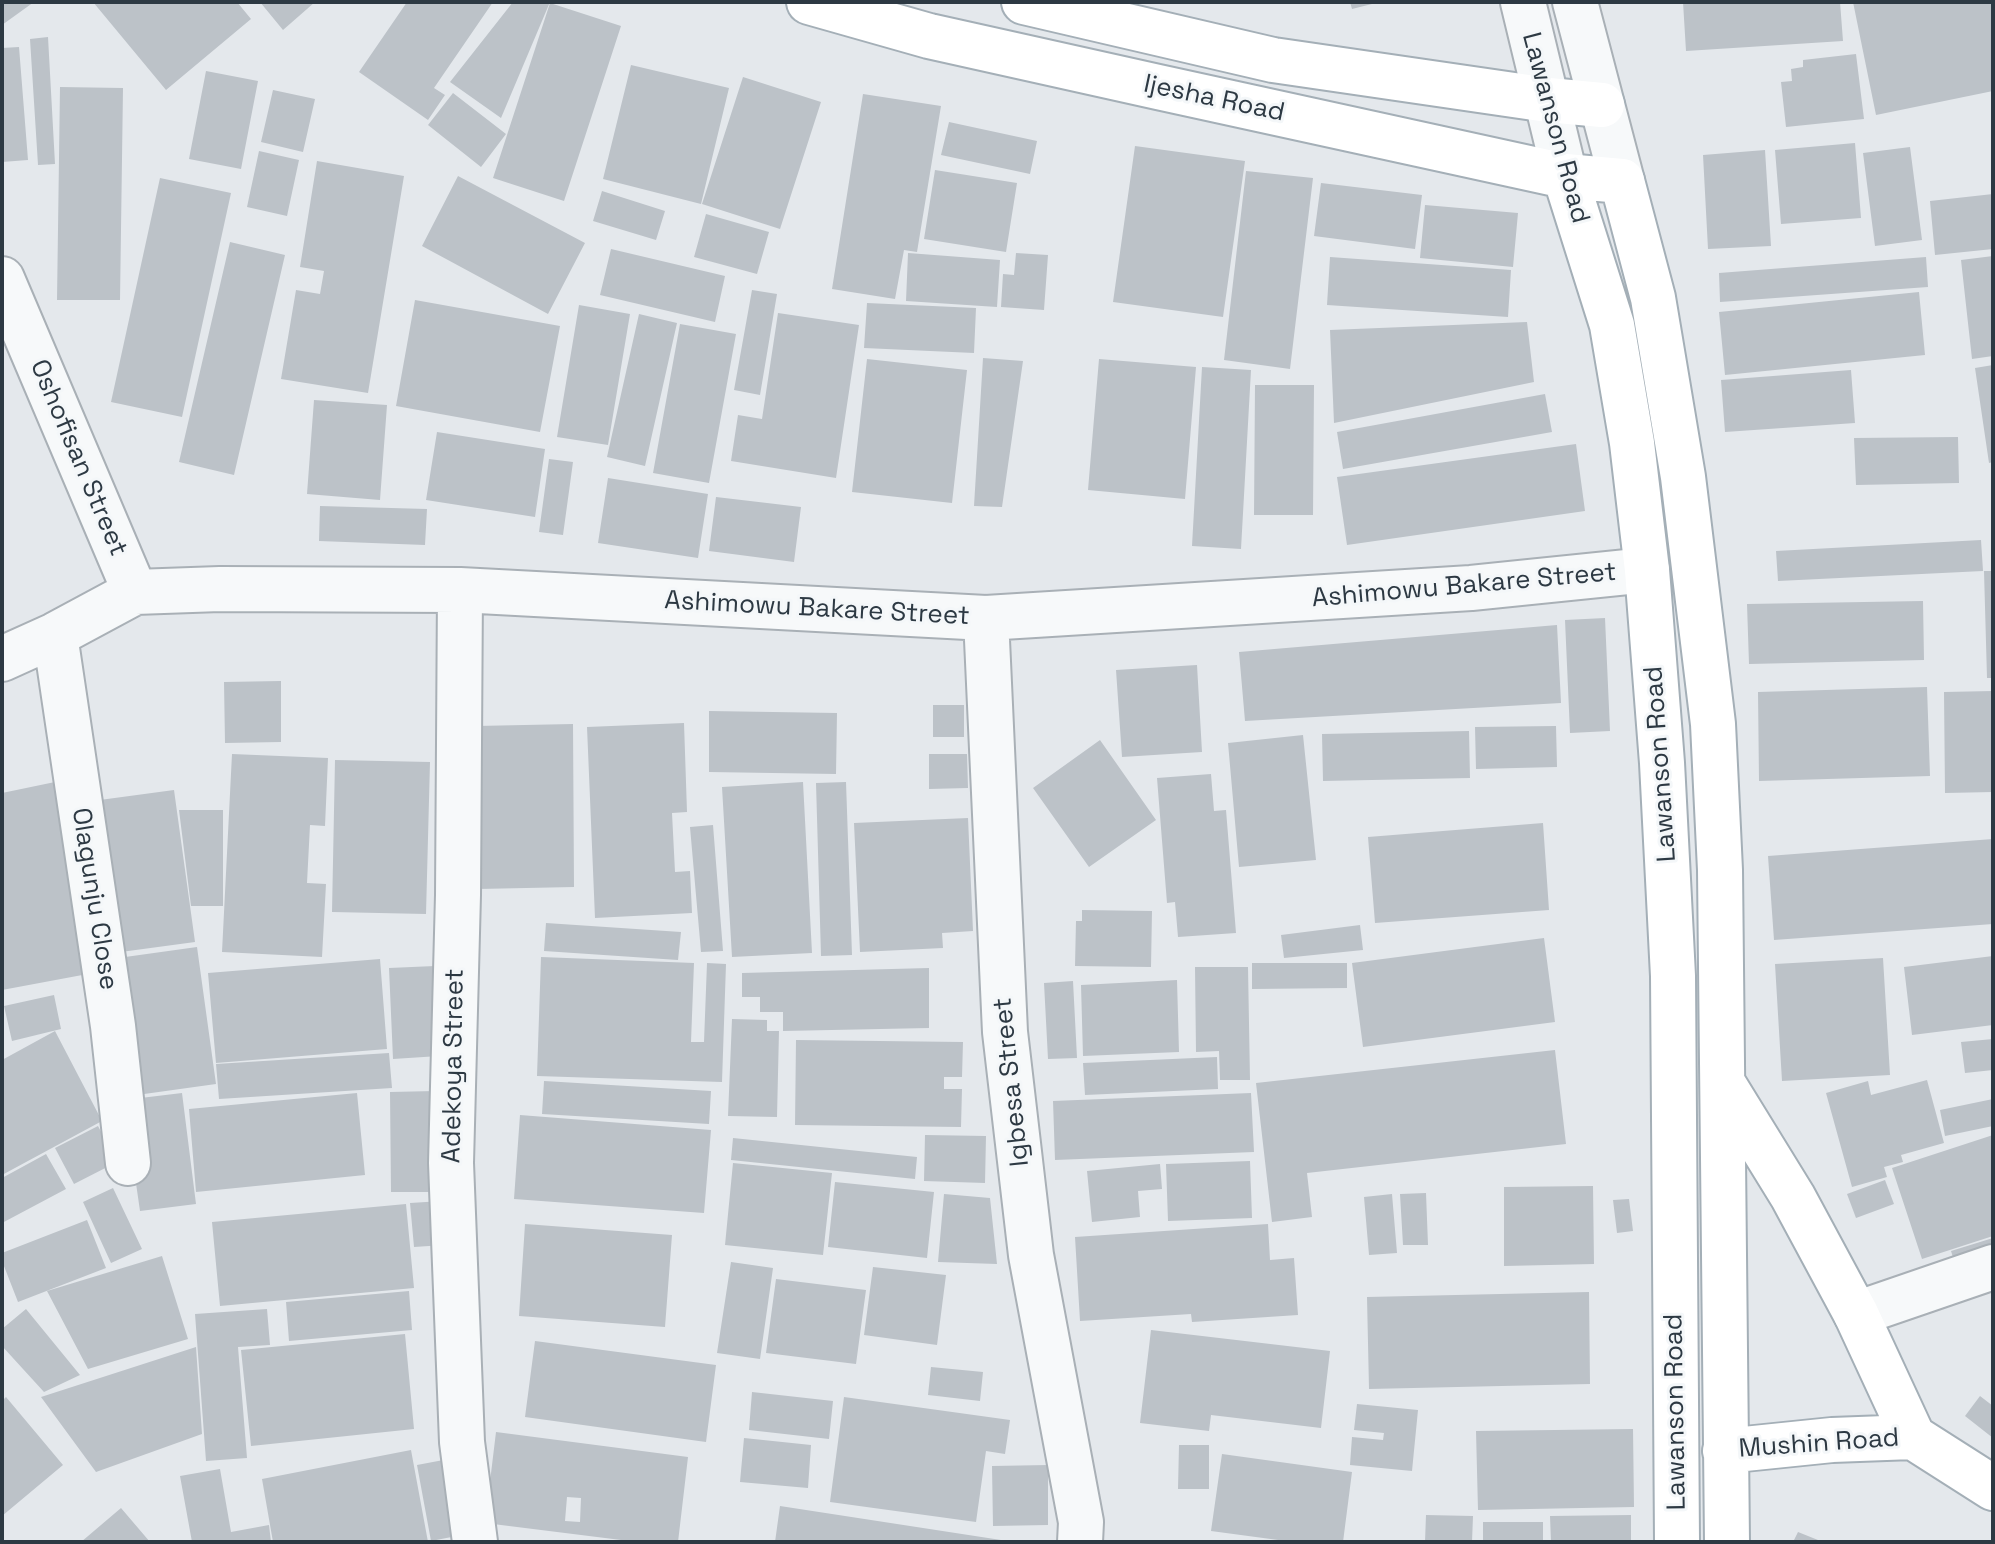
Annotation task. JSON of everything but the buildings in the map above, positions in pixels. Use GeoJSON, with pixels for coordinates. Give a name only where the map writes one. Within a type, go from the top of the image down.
{"type":"FeatureCollection","features":[{"type":"Feature","properties":{"kind":"main road","name":"Ijesha Road"},"geometry":{"type":"LineString","coordinates":[[809,2],[933,19],[1565,176],[1622,181]]}},
{"type":"Feature","properties":{"kind":"main road","name":"Ijesha Road"},"geometry":{"type":"LineString","coordinates":[[1024,2],[1273,60],[1602,105]]}},
{"type":"Feature","properties":{"kind":"main road","name":"Lawanson Road"},"geometry":{"type":"LineString","coordinates":[[1565,176],[1612,325],[1632,443],[1647,570],[1662,763],[1673,976],[1677,1542]]}},
{"type":"Feature","properties":{"kind":"main road","name":"Lawanson Road"},"geometry":{"type":"LineString","coordinates":[[1622,181],[1653,298],[1683,477],[1713,724],[1720,870],[1724,1085],[1727,1542]]}},
{"type":"Feature","properties":{"kind":"main road"},"geometry":{"type":"LineString","coordinates":[[1724,1085],[1793,1197],[1856,1314],[1913,1437]]}},
{"type":"Feature","properties":{"kind":"main road","name":"Mushin Road"},"geometry":{"type":"LineString","coordinates":[[1725,1451],[1832,1440],[1913,1437],[1993,1488]]}},
{"type":"Feature","properties":{"kind":"street","name":"Lawanson Road"},"geometry":{"type":"LineString","coordinates":[[1523,2],[1565,176]]}},
{"type":"Feature","properties":{"kind":"street"},"geometry":{"type":"LineString","coordinates":[[1575,2],[1622,181]]}},
{"type":"Feature","properties":{"kind":"street","name":"Oshofisan Street"},"geometry":{"type":"LineString","coordinates":[[2,279],[135,592]]}},
{"type":"Feature","properties":{"kind":"street","name":"Ashimowu Bakare Street"},"geometry":{"type":"LineString","coordinates":[[2,659],[55,635],[135,592],[220,589],[460,590],[986,618],[1471,588],[1647,570]]}},
{"type":"Feature","properties":{"kind":"street","name":"Adekoya Street"},"geometry":{"type":"LineString","coordinates":[[460,590],[458,895],[451,1163],[462,1442],[475,1542]]}},
{"type":"Feature","properties":{"kind":"street","name":"Igbesa Street"},"geometry":{"type":"LineString","coordinates":[[986,618],[1005,1032],[1031,1255],[1081,1522],[1080,1542]]}},
{"type":"Feature","properties":{"kind":"street","name":"Olagunju Close"},"geometry":{"type":"LineString","coordinates":[[55,635],[113,1026],[128,1163]]}},
{"type":"Feature","properties":{"kind":"street"},"geometry":{"type":"LineString","coordinates":[[1856,1314],[1993,1267]]}}]}
